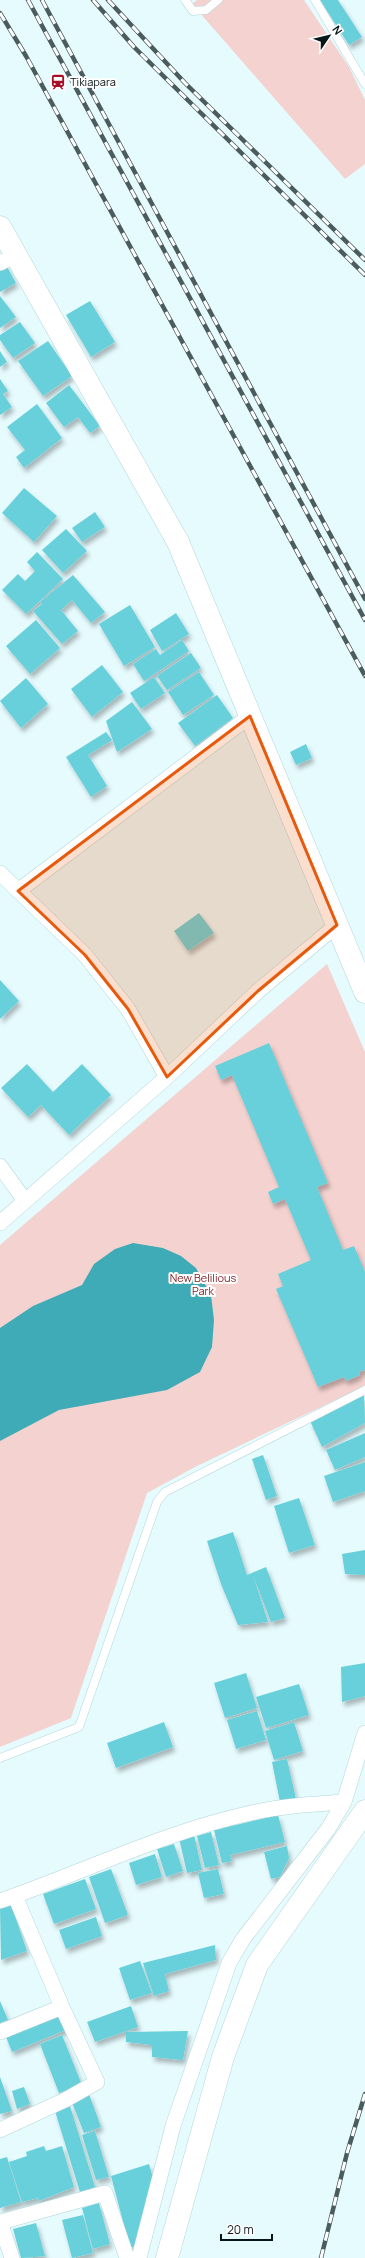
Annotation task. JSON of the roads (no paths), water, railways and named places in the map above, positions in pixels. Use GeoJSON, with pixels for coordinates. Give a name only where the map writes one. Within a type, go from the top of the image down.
{"type":"FeatureCollection","features":[{"type":"Feature","properties":{"kind":"main road"},"geometry":{"type":"LineString","coordinates":[[0,227],[8,259],[178,542],[365,992]]}},
{"type":"Feature","properties":{"kind":"main road"},"geometry":{"type":"LineString","coordinates":[[167,2258],[223,2057],[258,1965],[365,1811]]}},
{"type":"Feature","properties":{"kind":"street"},"geometry":{"type":"LineString","coordinates":[[18,891],[250,716]]}},
{"type":"Feature","properties":{"kind":"street"},"geometry":{"type":"LineString","coordinates":[[0,873],[85,955],[124,1003],[167,1077]]}},
{"type":"Feature","properties":{"kind":"street"},"geometry":{"type":"LineString","coordinates":[[0,1223],[167,1077],[258,991],[337,925]]}},
{"type":"Feature","properties":{"kind":"street"},"geometry":{"type":"LineString","coordinates":[[0,1166],[25,1201]]}},
{"type":"Feature","properties":{"kind":"street"},"geometry":{"type":"LineString","coordinates":[[139,2258],[173,2126],[229,1963],[243,1939],[328,1829],[344,1802],[365,1733]]}},
{"type":"Feature","properties":{"kind":"street"},"geometry":{"type":"LineString","coordinates":[[0,1902],[164,1838],[221,1820],[280,1807],[344,1802]]}},
{"type":"Feature","properties":{"kind":"street"},"geometry":{"type":"LineString","coordinates":[[0,2130],[65,2100],[97,2082],[62,2008],[15,1896]]}},
{"type":"Feature","properties":{"kind":"street"},"geometry":{"type":"LineString","coordinates":[[0,2032],[62,2008]]}},
{"type":"Feature","properties":{"kind":"street"},"geometry":{"type":"LineString","coordinates":[[12,2258],[1,2222],[105,2193],[127,2258]]}},
{"type":"Feature","properties":{"kind":"lane"},"geometry":{"type":"LineString","coordinates":[[185,0],[193,11],[206,10],[218,0]]}},
{"type":"Feature","properties":{"kind":"lane"},"geometry":{"type":"LineString","coordinates":[[314,0],[365,84]]}},
{"type":"Feature","properties":{"kind":"lane"},"geometry":{"type":"LineString","coordinates":[[0,1758],[79,1727],[157,1502],[165,1492],[365,1390]]}},
{"type":"Feature","properties":{"kind":"water"},"geometry":{"type":"Polygon","coordinates":[[[133,1243],[163,1248],[181,1256],[196,1268],[211,1295],[214,1320],[212,1347],[200,1372],[167,1390],[59,1410],[0,1441],[0,1328],[33,1306],[82,1285],[94,1264],[115,1249],[133,1243]]]}},
{"type":"Feature","properties":{"kind":"railway"},"geometry":{"type":"LineString","coordinates":[[28,0],[365,620]]}},
{"type":"Feature","properties":{"kind":"railway"},"geometry":{"type":"LineString","coordinates":[[42,0],[365,599]]}},
{"type":"Feature","properties":{"kind":"railway"},"geometry":{"type":"LineString","coordinates":[[93,0],[134,47],[365,275]]}},
{"type":"Feature","properties":{"kind":"railway"},"geometry":{"type":"LineString","coordinates":[[108,0],[185,83],[365,260]]}},
{"type":"Feature","properties":{"kind":"railway"},"geometry":{"type":"LineString","coordinates":[[0,13],[26,56],[365,676]]}},
{"type":"Feature","properties":{"kind":"railway"},"geometry":{"type":"LineString","coordinates":[[321,2258],[347,2153],[365,2094]]}},
{"type":"Feature","properties":{"kind":"place","name":"Tikiapara"},"geometry":{"type":"Point","coordinates":[58,82]}},
{"type":"Feature","properties":{"kind":"park label","name":"New Belilious Park"},"geometry":{"type":"Point","coordinates":[203,1284]}}]}
